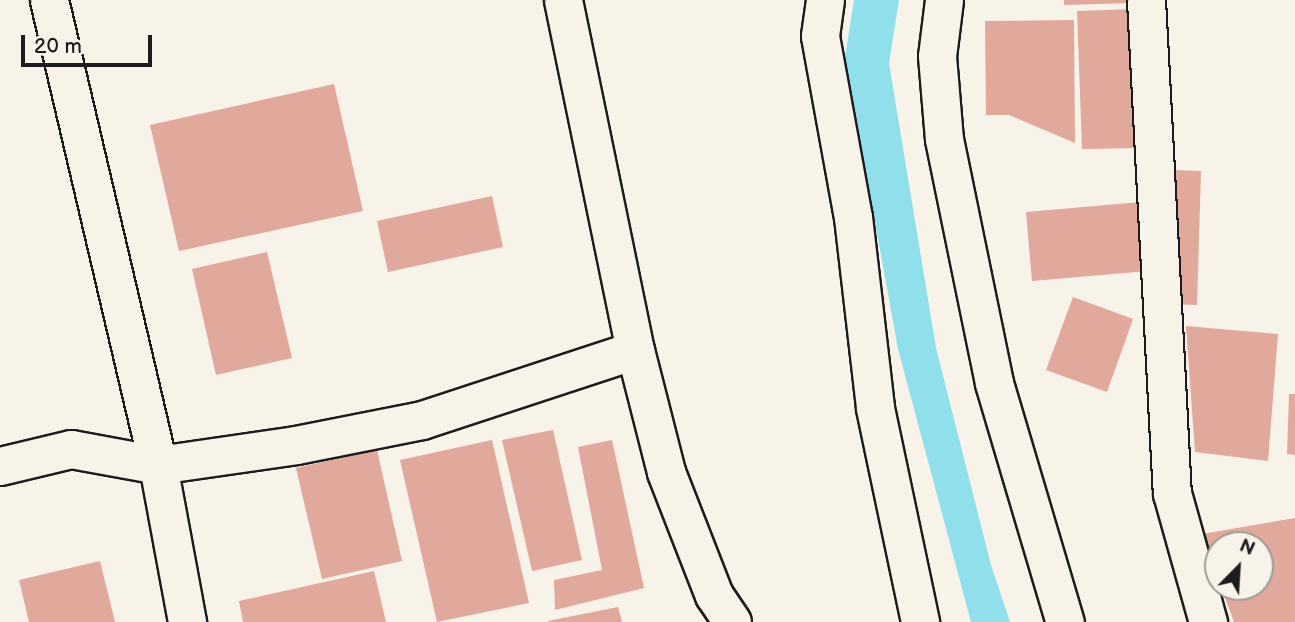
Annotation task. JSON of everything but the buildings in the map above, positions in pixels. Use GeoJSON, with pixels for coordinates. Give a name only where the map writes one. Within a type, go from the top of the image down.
{"type":"FeatureCollection","features":[{"type":"Feature","properties":{"kind":"street"},"geometry":{"type":"LineString","coordinates":[[49,0],[158,465],[187,622]]}},
{"type":"Feature","properties":{"kind":"street"},"geometry":{"type":"LineString","coordinates":[[563,0],[635,350],[666,472],[714,595],[732,622]]}},
{"type":"Feature","properties":{"kind":"street"},"geometry":{"type":"LineString","coordinates":[[825,0],[820,36],[853,217],[874,408],[920,622]]}},
{"type":"Feature","properties":{"kind":"street"},"geometry":{"type":"LineString","coordinates":[[944,0],[937,56],[944,139],[994,383],[1065,622]]}},
{"type":"Feature","properties":{"kind":"street"},"geometry":{"type":"LineString","coordinates":[[1146,0],[1172,492],[1208,622]]}},
{"type":"Feature","properties":{"kind":"street"},"geometry":{"type":"LineString","coordinates":[[0,466],[71,449],[158,465],[296,445],[422,420],[635,350]]}},
{"type":"Feature","properties":{"kind":"water"},"geometry":{"type":"Polygon","coordinates":[[[854,0],[899,0],[889,63],[936,348],[991,565],[1010,622],[971,622],[898,349],[845,57],[854,0]]]}}]}
